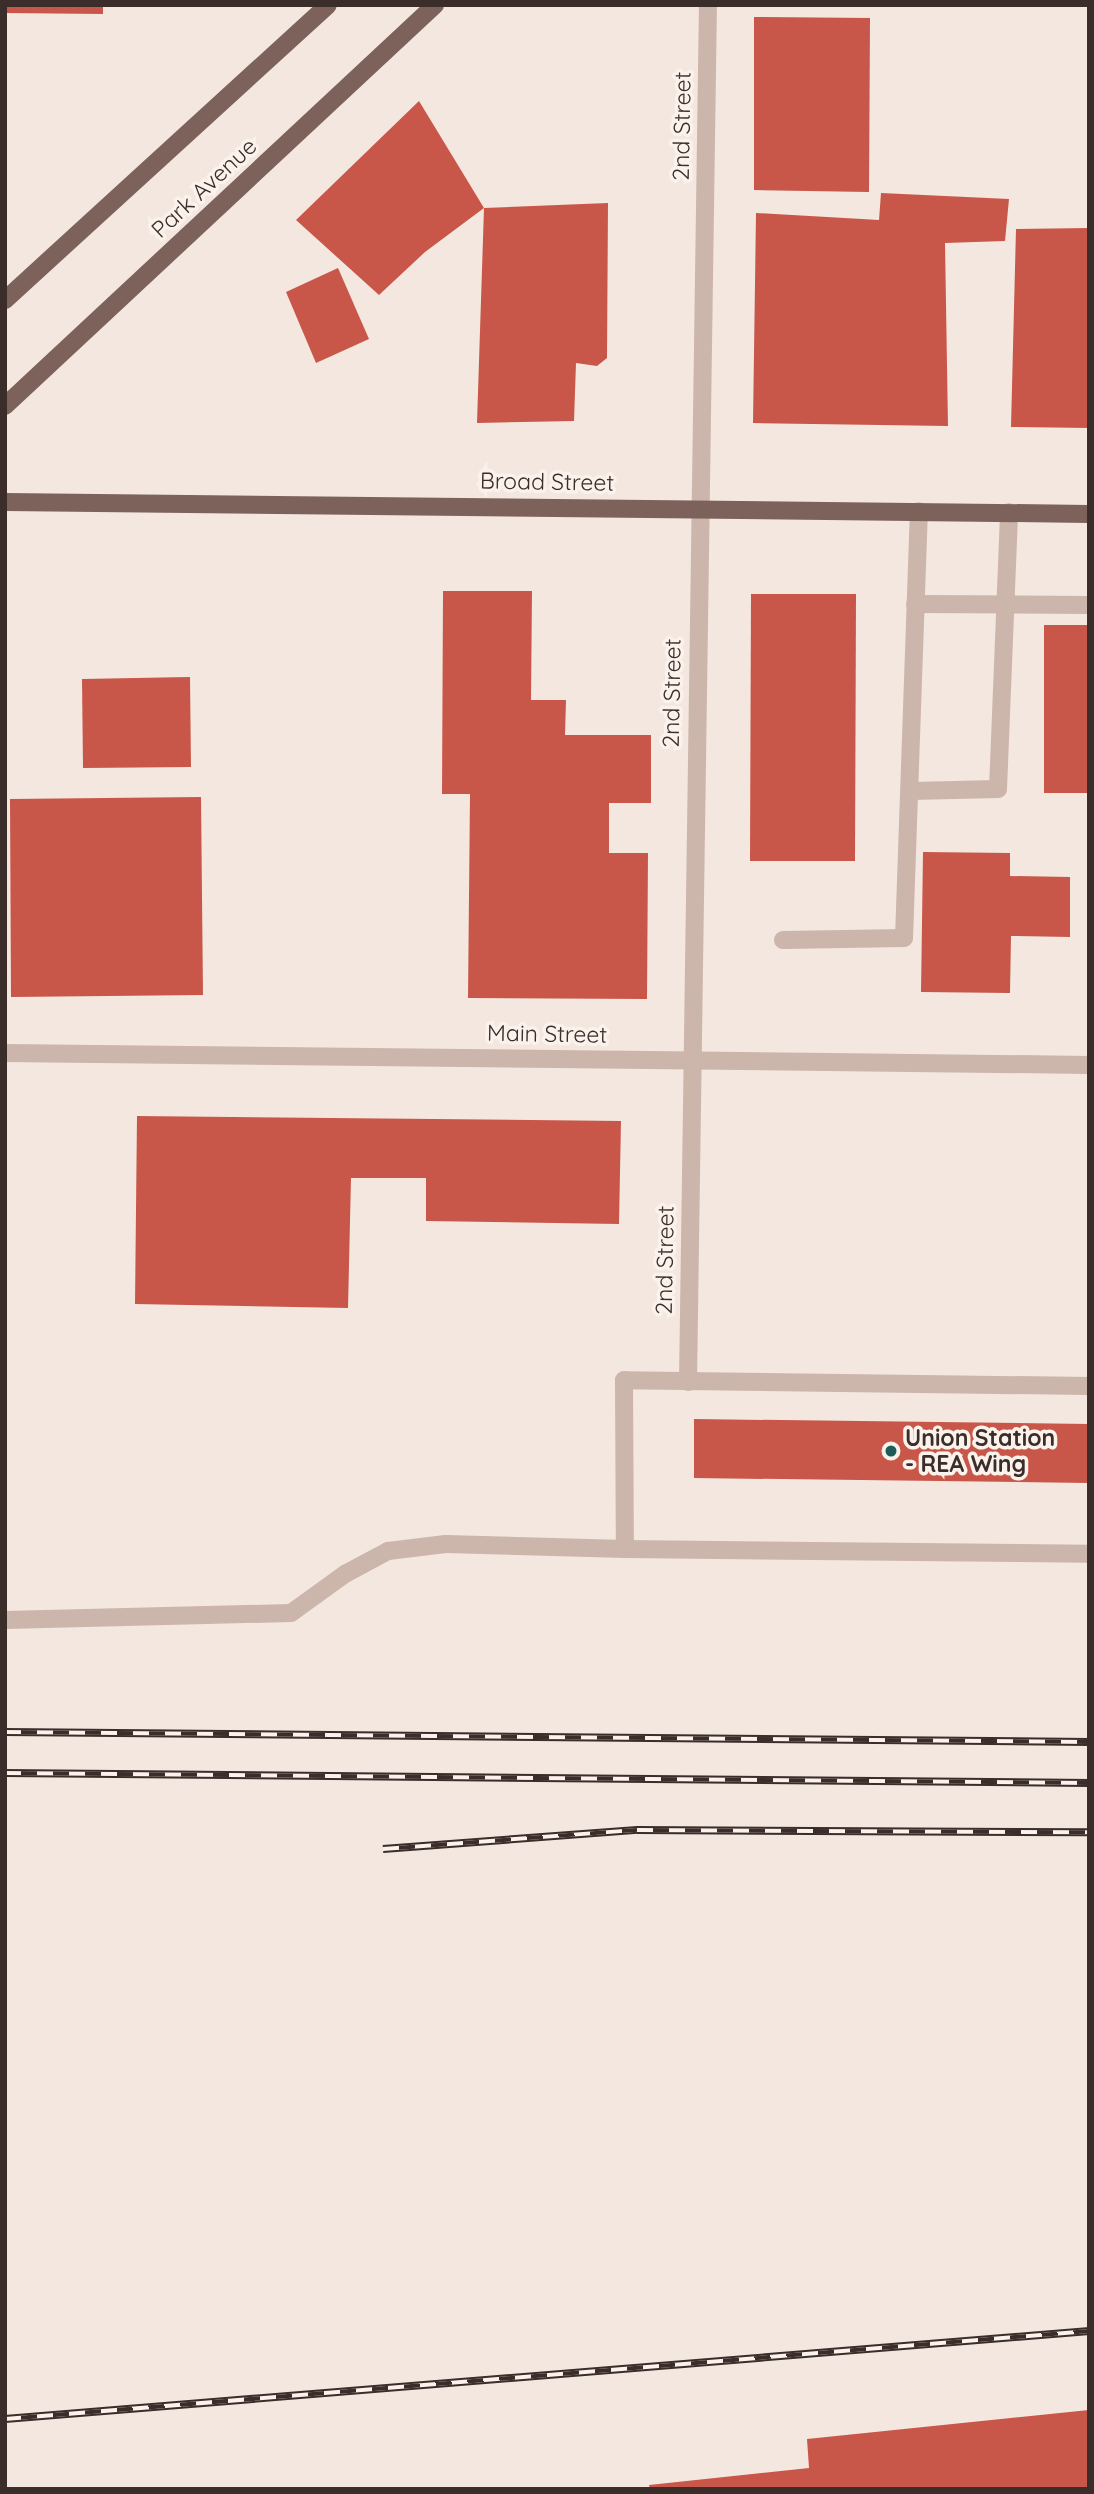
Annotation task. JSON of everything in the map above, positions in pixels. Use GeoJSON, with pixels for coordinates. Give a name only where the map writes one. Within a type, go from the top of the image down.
{"type":"FeatureCollection","features":[{"type":"Feature","properties":{"kind":"main road"},"geometry":{"type":"LineString","coordinates":[[5,300],[328,5]]}},
{"type":"Feature","properties":{"kind":"main road","name":"Park Avenue"},"geometry":{"type":"LineString","coordinates":[[5,406],[435,5]]}},
{"type":"Feature","properties":{"kind":"main road","name":"Broad Street"},"geometry":{"type":"LineString","coordinates":[[5,502],[1089,514]]}},
{"type":"Feature","properties":{"kind":"street","name":"2nd Street"},"geometry":{"type":"LineString","coordinates":[[688,1382],[708,5]]}},
{"type":"Feature","properties":{"kind":"street"},"geometry":{"type":"LineString","coordinates":[[783,940],[904,938],[919,511]]}},
{"type":"Feature","properties":{"kind":"street"},"geometry":{"type":"LineString","coordinates":[[911,792],[998,789],[1009,512]]}},
{"type":"Feature","properties":{"kind":"street"},"geometry":{"type":"LineString","coordinates":[[915,604],[1089,605]]}},
{"type":"Feature","properties":{"kind":"street","name":"Main Street"},"geometry":{"type":"LineString","coordinates":[[5,1053],[1089,1065]]}},
{"type":"Feature","properties":{"kind":"street"},"geometry":{"type":"LineString","coordinates":[[625,1549],[624,1380],[1089,1386]]}},
{"type":"Feature","properties":{"kind":"street"},"geometry":{"type":"LineString","coordinates":[[5,1620],[291,1613],[345,1574],[388,1551],[446,1544],[625,1549],[1089,1554]]}},
{"type":"Feature","properties":{"kind":"building"},"geometry":{"type":"Polygon","coordinates":[[[5,5],[103,5],[103,14],[5,13],[5,5]]]}},
{"type":"Feature","properties":{"kind":"building"},"geometry":{"type":"Polygon","coordinates":[[[754,17],[870,18],[869,192],[754,190],[754,17]]]}},
{"type":"Feature","properties":{"kind":"building"},"geometry":{"type":"Polygon","coordinates":[[[419,101],[484,208],[425,252],[379,295],[296,220],[419,101]]]}},
{"type":"Feature","properties":{"kind":"building"},"geometry":{"type":"Polygon","coordinates":[[[881,193],[1009,199],[1005,241],[945,243],[948,426],[753,423],[756,213],[879,220],[881,193]]]}},
{"type":"Feature","properties":{"kind":"building"},"geometry":{"type":"Polygon","coordinates":[[[608,203],[607,358],[597,366],[576,363],[574,421],[477,423],[484,208],[608,203]]]}},
{"type":"Feature","properties":{"kind":"building"},"geometry":{"type":"Polygon","coordinates":[[[1089,228],[1089,428],[1011,427],[1016,229],[1089,228]]]}},
{"type":"Feature","properties":{"kind":"building"},"geometry":{"type":"Polygon","coordinates":[[[338,268],[369,339],[316,363],[286,292],[338,268]]]}},
{"type":"Feature","properties":{"kind":"building"},"geometry":{"type":"Polygon","coordinates":[[[443,591],[532,591],[531,700],[566,700],[565,735],[651,735],[651,803],[609,803],[609,853],[648,853],[647,999],[468,998],[470,794],[442,794],[443,591]]]}},
{"type":"Feature","properties":{"kind":"building"},"geometry":{"type":"Polygon","coordinates":[[[751,594],[856,594],[855,861],[750,861],[751,594]]]}},
{"type":"Feature","properties":{"kind":"building"},"geometry":{"type":"Polygon","coordinates":[[[1044,625],[1089,625],[1089,793],[1044,793],[1044,625]]]}},
{"type":"Feature","properties":{"kind":"building"},"geometry":{"type":"Polygon","coordinates":[[[190,677],[191,767],[83,768],[82,679],[190,677]]]}},
{"type":"Feature","properties":{"kind":"building"},"geometry":{"type":"Polygon","coordinates":[[[201,797],[203,995],[11,997],[10,799],[201,797]]]}},
{"type":"Feature","properties":{"kind":"building"},"geometry":{"type":"Polygon","coordinates":[[[923,852],[1010,853],[1010,876],[1070,877],[1070,937],[1011,936],[1010,993],[921,992],[923,852]]]}},
{"type":"Feature","properties":{"kind":"building"},"geometry":{"type":"Polygon","coordinates":[[[137,1116],[621,1121],[619,1224],[426,1221],[426,1178],[351,1178],[348,1308],[135,1304],[137,1116]]]}},
{"type":"Feature","properties":{"kind":"building","name":"Union Station - REA Wing"},"geometry":{"type":"Polygon","coordinates":[[[694,1419],[1089,1424],[1089,1483],[694,1478],[694,1419]]]}},
{"type":"Feature","properties":{"kind":"building"},"geometry":{"type":"Polygon","coordinates":[[[1089,2410],[1089,2489],[650,2489],[649,2485],[809,2468],[807,2439],[1089,2410]]]}},
{"type":"Feature","properties":{"kind":"railway"},"geometry":{"type":"LineString","coordinates":[[5,1732],[1089,1742]]}},
{"type":"Feature","properties":{"kind":"railway"},"geometry":{"type":"LineString","coordinates":[[5,1773],[1089,1783]]}},
{"type":"Feature","properties":{"kind":"railway"},"geometry":{"type":"LineString","coordinates":[[383,1849],[637,1830],[1089,1832]]}},
{"type":"Feature","properties":{"kind":"railway"},"geometry":{"type":"LineString","coordinates":[[5,2419],[1089,2331]]}},
{"type":"Feature","properties":{"kind":"place","name":"Union Station - REA Wing"},"geometry":{"type":"Point","coordinates":[891,1451]}}]}
